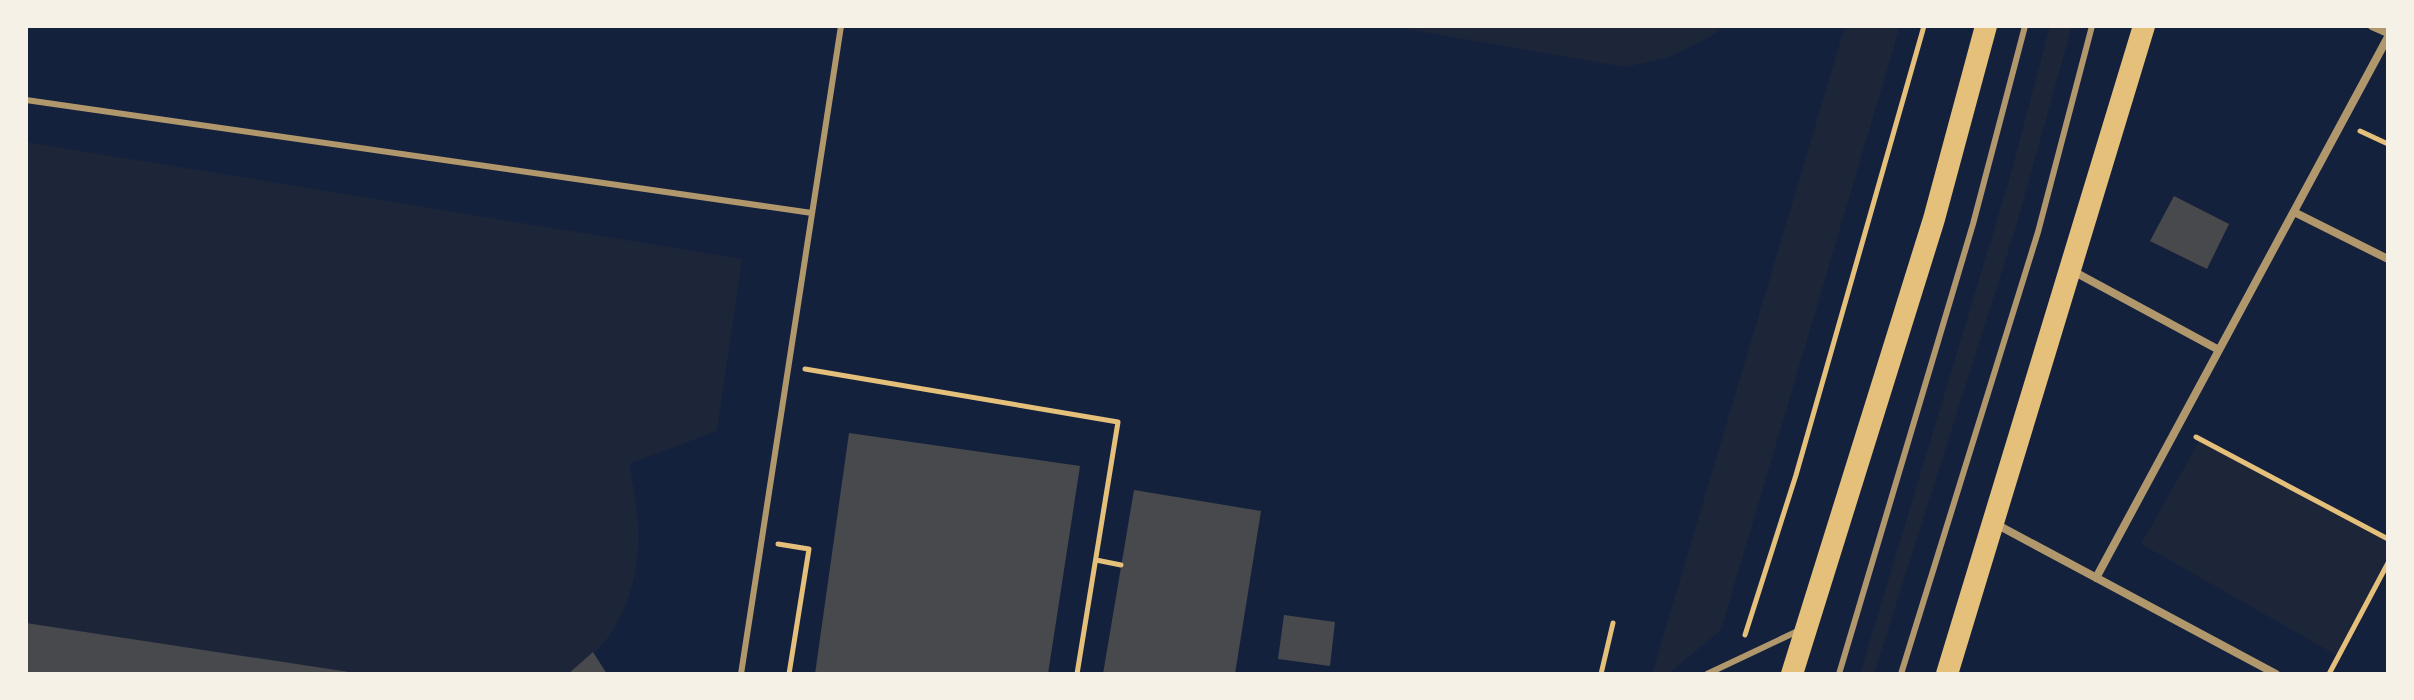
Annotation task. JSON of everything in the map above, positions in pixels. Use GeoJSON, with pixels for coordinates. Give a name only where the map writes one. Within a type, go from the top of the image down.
{"type":"FeatureCollection","features":[{"type":"Feature","properties":{"kind":"highway"},"geometry":{"type":"LineString","coordinates":[[1792,674],[1934,219],[1986,26]]}},
{"type":"Feature","properties":{"kind":"highway"},"geometry":{"type":"LineString","coordinates":[[1947,674],[2144,26]]}},
{"type":"Feature","properties":{"kind":"street"},"geometry":{"type":"LineString","coordinates":[[2096,578],[2388,35],[2372,26]]}},
{"type":"Feature","properties":{"kind":"street"},"geometry":{"type":"LineString","coordinates":[[2294,212],[2388,259]]}},
{"type":"Feature","properties":{"kind":"street"},"geometry":{"type":"LineString","coordinates":[[2070,270],[2219,350]]}},
{"type":"Feature","properties":{"kind":"street"},"geometry":{"type":"LineString","coordinates":[[1993,522],[2276,674]]}},
{"type":"Feature","properties":{"kind":"lane"},"geometry":{"type":"LineString","coordinates":[[741,674],[841,26]]}},
{"type":"Feature","properties":{"kind":"lane"},"geometry":{"type":"LineString","coordinates":[[1839,674],[1973,224],[2025,26]]}},
{"type":"Feature","properties":{"kind":"lane"},"geometry":{"type":"LineString","coordinates":[[1901,674],[2038,232],[2092,26]]}},
{"type":"Feature","properties":{"kind":"lane"},"geometry":{"type":"LineString","coordinates":[[26,100],[812,213]]}},
{"type":"Feature","properties":{"kind":"lane"},"geometry":{"type":"LineString","coordinates":[[1707,674],[1807,626]]}},
{"type":"Feature","properties":{"kind":"path"},"geometry":{"type":"LineString","coordinates":[[1737,660],[1796,475],[1924,26]]}},
{"type":"Feature","properties":{"kind":"path"},"geometry":{"type":"LineString","coordinates":[[2342,122],[2388,144]]}},
{"type":"Feature","properties":{"kind":"path"},"geometry":{"type":"LineString","coordinates":[[788,366],[1118,422],[1077,674]]}},
{"type":"Feature","properties":{"kind":"path"},"geometry":{"type":"LineString","coordinates":[[2177,427],[2388,539]]}},
{"type":"Feature","properties":{"kind":"path"},"geometry":{"type":"LineString","coordinates":[[762,541],[809,549],[789,674]]}},
{"type":"Feature","properties":{"kind":"path"},"geometry":{"type":"LineString","coordinates":[[1096,560],[1121,565]]}},
{"type":"Feature","properties":{"kind":"path"},"geometry":{"type":"LineString","coordinates":[[2329,674],[2388,563]]}},
{"type":"Feature","properties":{"kind":"path"},"geometry":{"type":"LineString","coordinates":[[1601,674],[1613,623]]}},
{"type":"Feature","properties":{"kind":"shaded area"},"geometry":{"type":"Polygon","coordinates":[[[1389,26],[1725,26],[1667,58],[1625,67],[1389,26]]]}},
{"type":"Feature","properties":{"kind":"shaded area"},"geometry":{"type":"Polygon","coordinates":[[[1845,26],[1900,26],[1721,630],[1668,674],[1652,674],[1845,26]]]}},
{"type":"Feature","properties":{"kind":"shaded area"},"geometry":{"type":"Polygon","coordinates":[[[2050,26],[2072,26],[2015,230],[1874,674],[1860,674],[2010,177],[2050,26]]]}},
{"type":"Feature","properties":{"kind":"shaded area"},"geometry":{"type":"Polygon","coordinates":[[[26,142],[742,259],[717,431],[629,464],[637,509],[638,552],[630,594],[605,641],[568,674],[358,674],[26,624],[26,142]]]}},
{"type":"Feature","properties":{"kind":"shaded area"},"geometry":{"type":"Polygon","coordinates":[[[2200,440],[2388,539],[2388,563],[2338,656],[2141,544],[2200,440]]]}},
{"type":"Feature","properties":{"kind":"building"},"geometry":{"type":"Polygon","coordinates":[[[2174,196],[2229,224],[2207,269],[2150,241],[2174,196]]]}},
{"type":"Feature","properties":{"kind":"building"},"geometry":{"type":"Polygon","coordinates":[[[849,433],[1080,466],[1048,674],[815,674],[849,433]]]}},
{"type":"Feature","properties":{"kind":"building"},"geometry":{"type":"Polygon","coordinates":[[[1134,490],[1261,511],[1235,674],[1103,674],[1134,490]]]}},
{"type":"Feature","properties":{"kind":"building"},"geometry":{"type":"Polygon","coordinates":[[[1284,615],[1335,622],[1330,666],[1278,659],[1284,615]]]}},
{"type":"Feature","properties":{"kind":"building"},"geometry":{"type":"Polygon","coordinates":[[[26,623],[349,672],[349,674],[26,674],[26,623]]]}},
{"type":"Feature","properties":{"kind":"building"},"geometry":{"type":"Polygon","coordinates":[[[593,652],[607,674],[568,674],[593,652]]]}}]}
